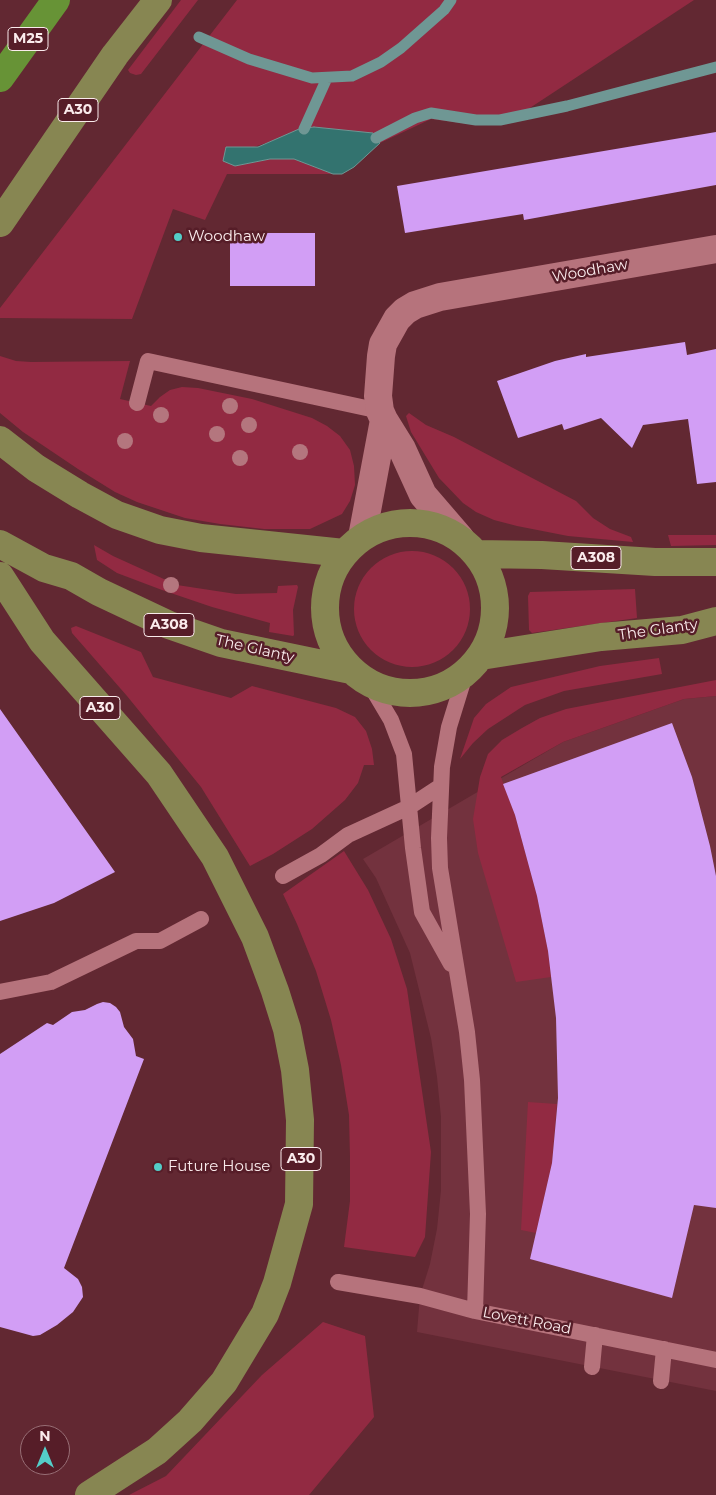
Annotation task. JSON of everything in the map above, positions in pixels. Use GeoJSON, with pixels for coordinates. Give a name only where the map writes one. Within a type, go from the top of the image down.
{"type":"FeatureCollection","features":[{"type":"Feature","properties":{"kind":"highway","name":"M25"},"geometry":{"type":"LineString","coordinates":[[0,78],[56,0]]}},
{"type":"Feature","properties":{"kind":"main road","name":"A30"},"geometry":{"type":"LineString","coordinates":[[0,223],[116,56],[158,0]]}},
{"type":"Feature","properties":{"kind":"main road"},"geometry":{"type":"LineString","coordinates":[[0,440],[36,468],[80,495],[117,515],[160,530],[201,538],[353,545]]}},
{"type":"Feature","properties":{"kind":"main road"},"geometry":{"type":"LineString","coordinates":[[402,522],[421,523],[440,528],[468,546],[485,567],[495,596],[496,612],[488,642],[474,664],[448,684],[430,691],[409,693],[389,691],[360,677],[340,658],[332,644],[327,628],[324,612],[325,596],[328,581],[353,545],[382,526],[402,522]]}},
{"type":"Feature","properties":{"kind":"main road","name":"The Glanty"},"geometry":{"type":"LineString","coordinates":[[0,544],[44,568],[70,576],[99,592],[169,624],[222,643],[360,677]]}},
{"type":"Feature","properties":{"kind":"main road","name":"A308"},"geometry":{"type":"LineString","coordinates":[[468,546],[542,555],[656,562],[716,562]]}},
{"type":"Feature","properties":{"kind":"main road","name":"A30"},"geometry":{"type":"LineString","coordinates":[[0,576],[42,641],[159,774],[216,857],[255,937],[275,991],[295,1070],[299,1110],[301,1157],[299,1204],[280,1274],[265,1314],[224,1382],[190,1421],[157,1451],[89,1495]]}},
{"type":"Feature","properties":{"kind":"main road","name":"The Glanty"},"geometry":{"type":"LineString","coordinates":[[474,664],[601,637],[682,630],[716,621]]}},
{"type":"Feature","properties":{"kind":"street","name":"Woodhaw"},"geometry":{"type":"LineString","coordinates":[[468,546],[423,495],[402,449],[382,416],[378,396],[378,382],[383,344],[397,319],[404,311],[415,305],[440,297],[716,249]]}},
{"type":"Feature","properties":{"kind":"street","name":"Woodhaw"},"geometry":{"type":"LineString","coordinates":[[353,545],[382,416]]}},
{"type":"Feature","properties":{"kind":"lane"},"geometry":{"type":"LineString","coordinates":[[137,403],[148,361],[382,416]]}},
{"type":"Feature","properties":{"kind":"lane"},"geometry":{"type":"LineString","coordinates":[[474,664],[449,727],[442,767],[439,838],[440,868],[467,1032],[472,1080],[476,1133],[478,1214],[475,1311]]}},
{"type":"Feature","properties":{"kind":"lane"},"geometry":{"type":"LineString","coordinates":[[360,677],[398,735],[405,761],[422,912],[456,972]]}},
{"type":"Feature","properties":{"kind":"lane"},"geometry":{"type":"LineString","coordinates":[[282,876],[321,855],[348,835],[409,807],[441,786]]}},
{"type":"Feature","properties":{"kind":"lane"},"geometry":{"type":"LineString","coordinates":[[0,992],[51,982],[136,941],[160,941],[201,919]]}},
{"type":"Feature","properties":{"kind":"lane","name":"Lovett Road"},"geometry":{"type":"LineString","coordinates":[[338,1282],[420,1296],[475,1311],[716,1360]]}},
{"type":"Feature","properties":{"kind":"lane"},"geometry":{"type":"LineString","coordinates":[[592,1367],[595,1335]]}},
{"type":"Feature","properties":{"kind":"lane"},"geometry":{"type":"LineString","coordinates":[[661,1380],[664,1349]]}},
{"type":"Feature","properties":{"kind":"shaded area"},"geometry":{"type":"Polygon","coordinates":[[[181,0],[198,0],[141,74],[130,73],[128,70],[181,0]]]}},
{"type":"Feature","properties":{"kind":"shaded area"},"geometry":{"type":"Polygon","coordinates":[[[237,0],[694,0],[507,123],[469,124],[431,119],[380,143],[373,133],[314,127],[251,148],[226,147],[235,166],[270,159],[294,159],[333,174],[227,174],[205,220],[173,209],[132,319],[0,318],[0,308],[237,0]]]}},
{"type":"Feature","properties":{"kind":"shaded area"},"geometry":{"type":"Polygon","coordinates":[[[0,356],[16,361],[31,362],[130,361],[120,399],[151,406],[170,390],[182,387],[198,388],[252,399],[312,418],[340,436],[350,450],[354,466],[355,485],[350,501],[342,514],[310,529],[264,529],[220,524],[185,518],[137,502],[115,492],[78,469],[23,432],[0,413],[0,356]]]}},
{"type":"Feature","properties":{"kind":"shaded area"},"geometry":{"type":"Polygon","coordinates":[[[409,413],[426,425],[454,437],[576,501],[593,518],[610,529],[631,537],[633,542],[568,536],[494,520],[476,512],[463,503],[439,478],[411,432],[406,416],[409,413]]]}},
{"type":"Feature","properties":{"kind":"shaded area"},"geometry":{"type":"Polygon","coordinates":[[[668,535],[716,535],[716,545],[671,546],[668,535]]]}},
{"type":"Feature","properties":{"kind":"shaded area"},"geometry":{"type":"Polygon","coordinates":[[[94,545],[113,556],[177,585],[236,594],[277,593],[278,586],[297,585],[293,610],[294,635],[269,632],[270,623],[212,607],[117,573],[97,560],[94,545]]]}},
{"type":"Feature","properties":{"kind":"shaded area"},"geometry":{"type":"Polygon","coordinates":[[[412,551],[434,555],[453,568],[466,587],[470,609],[466,631],[453,650],[434,663],[412,667],[390,663],[371,650],[358,631],[354,609],[358,587],[371,568],[390,555],[412,551]]]}},
{"type":"Feature","properties":{"kind":"shaded area"},"geometry":{"type":"Polygon","coordinates":[[[635,589],[637,618],[532,633],[529,630],[528,596],[530,592],[635,589]]]}},
{"type":"Feature","properties":{"kind":"shaded area"},"geometry":{"type":"Polygon","coordinates":[[[76,626],[141,652],[153,677],[231,698],[252,686],[336,708],[355,717],[366,731],[372,749],[374,765],[364,765],[358,783],[345,800],[312,829],[250,866],[201,787],[127,696],[72,633],[71,628],[76,626]]]}},
{"type":"Feature","properties":{"kind":"shaded area"},"geometry":{"type":"Polygon","coordinates":[[[659,658],[662,674],[564,691],[525,705],[488,729],[460,759],[474,718],[486,704],[511,687],[600,666],[659,658]]]}},
{"type":"Feature","properties":{"kind":"shaded area"},"geometry":{"type":"Polygon","coordinates":[[[716,680],[716,696],[684,699],[563,742],[501,777],[515,815],[537,896],[551,977],[516,982],[478,853],[473,819],[480,777],[488,754],[502,740],[522,728],[540,718],[566,709],[716,680]]]}},
{"type":"Feature","properties":{"kind":"shaded area"},"geometry":{"type":"Polygon","coordinates":[[[716,696],[716,1391],[417,1332],[420,1296],[430,1264],[437,1229],[441,1190],[441,1117],[437,1077],[431,1038],[410,953],[376,878],[363,859],[563,742],[684,699],[716,696]]]}},
{"type":"Feature","properties":{"kind":"shaded area"},"geometry":{"type":"Polygon","coordinates":[[[344,851],[368,890],[391,939],[407,989],[431,1152],[425,1237],[415,1257],[344,1247],[350,1201],[350,1157],[349,1115],[341,1065],[331,1020],[316,971],[283,894],[344,851]]]}},
{"type":"Feature","properties":{"kind":"shaded area"},"geometry":{"type":"Polygon","coordinates":[[[528,1102],[557,1104],[552,1163],[536,1233],[521,1230],[528,1102]]]}},
{"type":"Feature","properties":{"kind":"shaded area"},"geometry":{"type":"Polygon","coordinates":[[[323,1322],[365,1336],[374,1417],[309,1495],[129,1495],[166,1476],[262,1375],[323,1322]]]}},
{"type":"Feature","properties":{"kind":"water"},"geometry":{"type":"Polygon","coordinates":[[[314,127],[373,133],[380,143],[354,167],[342,174],[333,174],[294,159],[270,159],[235,166],[223,161],[226,147],[258,147],[299,129],[314,127]]]}},
{"type":"Feature","properties":{"kind":"building"},"geometry":{"type":"Polygon","coordinates":[[[716,132],[716,185],[524,220],[523,214],[405,233],[397,186],[716,132]]]}},
{"type":"Feature","properties":{"kind":"building"},"geometry":{"type":"Polygon","coordinates":[[[230,233],[315,233],[315,286],[230,286],[230,233]]]}},
{"type":"Feature","properties":{"kind":"building"},"geometry":{"type":"Polygon","coordinates":[[[685,342],[687,355],[716,349],[716,482],[697,484],[688,419],[643,425],[632,448],[601,418],[564,430],[562,424],[518,438],[497,381],[555,361],[586,354],[586,357],[685,342]]]}},
{"type":"Feature","properties":{"kind":"building"},"geometry":{"type":"Polygon","coordinates":[[[0,709],[115,872],[54,903],[0,921],[0,709]]]}},
{"type":"Feature","properties":{"kind":"building"},"geometry":{"type":"Polygon","coordinates":[[[672,723],[692,777],[716,876],[716,1208],[694,1205],[672,1298],[530,1259],[552,1163],[558,1098],[556,1018],[548,951],[537,896],[515,815],[503,784],[672,723]]]}},
{"type":"Feature","properties":{"kind":"building"},"geometry":{"type":"Polygon","coordinates":[[[103,1002],[110,1003],[120,1012],[124,1027],[133,1039],[136,1056],[144,1059],[64,1268],[78,1279],[82,1287],[83,1297],[73,1312],[57,1325],[40,1335],[33,1336],[0,1327],[0,1054],[47,1023],[53,1025],[72,1012],[85,1010],[103,1002]]]}},
{"type":"Feature","properties":{"kind":"waterway"},"geometry":{"type":"LineString","coordinates":[[199,37],[249,59],[312,78],[352,76],[381,62],[401,48],[444,10],[451,0]]}},
{"type":"Feature","properties":{"kind":"waterway"},"geometry":{"type":"LineString","coordinates":[[376,138],[415,118],[431,113],[476,120],[500,120],[567,106],[716,67]]}},
{"type":"Feature","properties":{"kind":"waterway"},"geometry":{"type":"LineString","coordinates":[[304,129],[327,78]]}},
{"type":"Feature","properties":{"kind":"place","name":"Woodhaw"},"geometry":{"type":"Point","coordinates":[178,237]}},
{"type":"Feature","properties":{"kind":"place","name":"Future House"},"geometry":{"type":"Point","coordinates":[158,1167]}}]}
